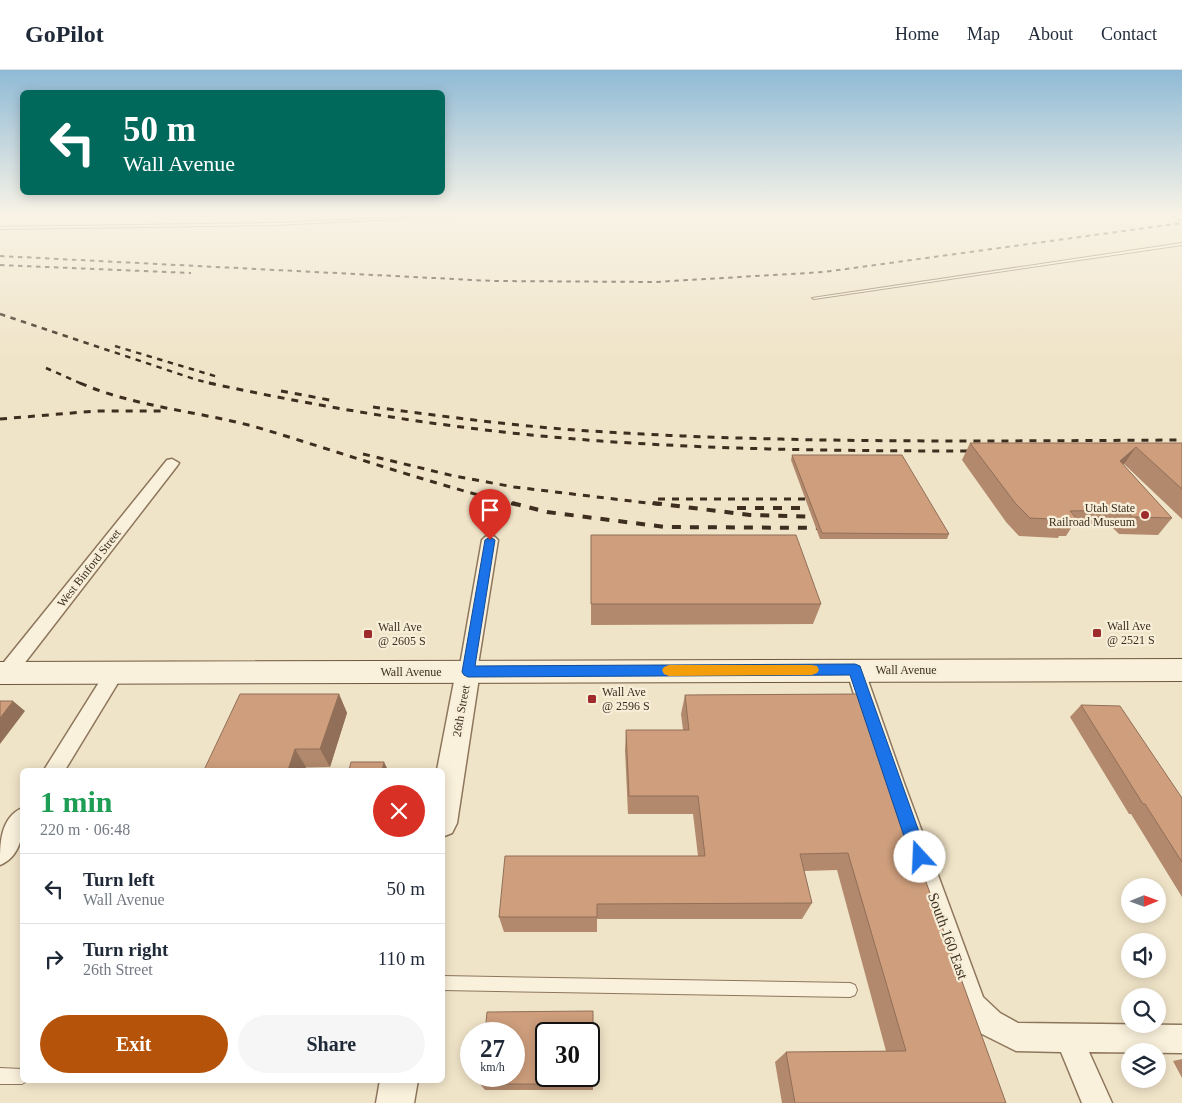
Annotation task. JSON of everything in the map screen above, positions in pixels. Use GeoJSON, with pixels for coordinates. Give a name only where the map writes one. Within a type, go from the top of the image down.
{"type":"FeatureCollection","features":[{"type":"Feature","properties":{"kind":"main road","name":"Wall Avenue"},"geometry":{"type":"LineString","coordinates":[[3,673],[1182,670]]}},
{"type":"Feature","properties":{"kind":"street","name":"West Binford Street"},"geometry":{"type":"LineString","coordinates":[[3,673],[172,462]]}},
{"type":"Feature","properties":{"kind":"street","name":"26th Street"},"geometry":{"type":"LineString","coordinates":[[445,806],[490,540]]}},
{"type":"Feature","properties":{"kind":"street","name":"South 160 East"},"geometry":{"type":"LineString","coordinates":[[855,670],[893,783],[973,1006],[990,1023],[1016,1037],[1069,1038]]}},
{"type":"Feature","properties":{"kind":"street"},"geometry":{"type":"LineString","coordinates":[[55,768],[115,673]]}},
{"type":"Feature","properties":{"kind":"street"},"geometry":{"type":"LineString","coordinates":[[0,854],[20,822]]}},
{"type":"Feature","properties":{"kind":"street"},"geometry":{"type":"LineString","coordinates":[[1098,1103],[1069,1038],[1182,1039]]}},
{"type":"Feature","properties":{"kind":"street"},"geometry":{"type":"LineString","coordinates":[[395,1103],[398,1083]]}},
{"type":"Feature","properties":{"kind":"lane"},"geometry":{"type":"LineString","coordinates":[[814,298],[1058,262]]}},
{"type":"Feature","properties":{"kind":"lane"},"geometry":{"type":"LineString","coordinates":[[445,984],[850,990]]}},
{"type":"Feature","properties":{"kind":"lane"},"geometry":{"type":"LineString","coordinates":[[0,1076],[20,1076]]}},
{"type":"Feature","properties":{"kind":"building"},"geometry":{"type":"Polygon","coordinates":[[[970,443],[1182,443],[1182,489],[1136,447],[1120,461],[1172,518],[1132,517],[1126,510],[1070,511],[1077,519],[1070,520],[1030,518],[1016,504],[970,443]]]}},
{"type":"Feature","properties":{"kind":"building"},"geometry":{"type":"Polygon","coordinates":[[[792,455],[902,455],[949,534],[822,533],[792,455]]]}},
{"type":"Feature","properties":{"kind":"building"},"geometry":{"type":"Polygon","coordinates":[[[591,535],[796,535],[821,604],[591,604],[591,535]]]}},
{"type":"Feature","properties":{"kind":"building"},"geometry":{"type":"Polygon","coordinates":[[[240,694],[339,694],[320,749],[295,749],[289,768],[205,768],[240,694]]]}},
{"type":"Feature","properties":{"kind":"building"},"geometry":{"type":"Polygon","coordinates":[[[858,694],[1006,1103],[795,1103],[786,1052],[906,1051],[848,853],[800,854],[812,903],[597,904],[597,917],[499,917],[505,856],[705,856],[698,796],[629,796],[626,730],[689,730],[685,695],[858,694]]]}},
{"type":"Feature","properties":{"kind":"building"},"geometry":{"type":"Polygon","coordinates":[[[0,701],[13,701],[0,718],[0,701]]]}},
{"type":"Feature","properties":{"kind":"building"},"geometry":{"type":"Polygon","coordinates":[[[1081,705],[1120,706],[1182,798],[1182,862],[1145,804],[1143,804],[1081,705]]]}},
{"type":"Feature","properties":{"kind":"building"},"geometry":{"type":"Polygon","coordinates":[[[351,762],[384,762],[382,768],[350,768],[351,762]]]}},
{"type":"Feature","properties":{"kind":"building"},"geometry":{"type":"Polygon","coordinates":[[[593,1011],[593,1022],[535,1022],[535,1084],[525,1084],[525,1022],[486,1022],[487,1012],[593,1011]]]}},
{"type":"Feature","properties":{"kind":"railway"},"geometry":{"type":"LineString","coordinates":[[122,262],[493,281],[655,282],[824,272],[896,262]]}},
{"type":"Feature","properties":{"kind":"railway"},"geometry":{"type":"LineString","coordinates":[[0,265],[191,273]]}},
{"type":"Feature","properties":{"kind":"railway"},"geometry":{"type":"LineString","coordinates":[[0,314],[197,380],[215,384]]}},
{"type":"Feature","properties":{"kind":"railway"},"geometry":{"type":"LineString","coordinates":[[115,346],[218,377]]}},
{"type":"Feature","properties":{"kind":"railway"},"geometry":{"type":"LineString","coordinates":[[46,368],[82,384]]}},
{"type":"Feature","properties":{"kind":"railway"},"geometry":{"type":"LineString","coordinates":[[80,383],[122,398],[256,427],[418,478],[517,505]]}},
{"type":"Feature","properties":{"kind":"railway"},"geometry":{"type":"LineString","coordinates":[[209,383],[391,417],[529,435],[626,443],[727,448],[981,451]]}},
{"type":"Feature","properties":{"kind":"railway"},"geometry":{"type":"LineString","coordinates":[[281,391],[335,401]]}},
{"type":"Feature","properties":{"kind":"railway"},"geometry":{"type":"LineString","coordinates":[[373,407],[550,428],[727,438],[879,441],[1182,440]]}},
{"type":"Feature","properties":{"kind":"railway"},"geometry":{"type":"LineString","coordinates":[[0,419],[96,411],[162,411]]}},
{"type":"Feature","properties":{"kind":"railway"},"geometry":{"type":"LineString","coordinates":[[363,454],[454,476],[514,487],[664,505]]}},
{"type":"Feature","properties":{"kind":"railway"},"geometry":{"type":"LineString","coordinates":[[658,499],[818,499]]}},
{"type":"Feature","properties":{"kind":"railway"},"geometry":{"type":"LineString","coordinates":[[512,503],[547,512],[665,527],[829,528]]}},
{"type":"Feature","properties":{"kind":"railway"},"geometry":{"type":"LineString","coordinates":[[653,503],[750,515],[825,517]]}},
{"type":"Feature","properties":{"kind":"railway"},"geometry":{"type":"LineString","coordinates":[[737,508],[822,508]]}},
{"type":"Feature","properties":{"kind":"slow traffic"},"geometry":{"type":"LineString","coordinates":[[669,670],[812,670]]}},
{"type":"Feature","properties":{"kind":"place","name":"Utah State Railroad Museum"},"geometry":{"type":"Point","coordinates":[1145,515]}},
{"type":"Feature","properties":{"kind":"place","name":"Wall Ave @ 2521 S"},"geometry":{"type":"Point","coordinates":[1097,633]}},
{"type":"Feature","properties":{"kind":"place","name":"Wall Ave @ 2605 S"},"geometry":{"type":"Point","coordinates":[368,634]}},
{"type":"Feature","properties":{"kind":"place","name":"Wall Ave @ 2596 S"},"geometry":{"type":"Point","coordinates":[592,699]}},
{"type":"Feature","properties":{"kind":"route"},"geometry":{"type":"LineString","coordinates":[[490,540],[468,672],[855,670],[920,857]]}}]}
